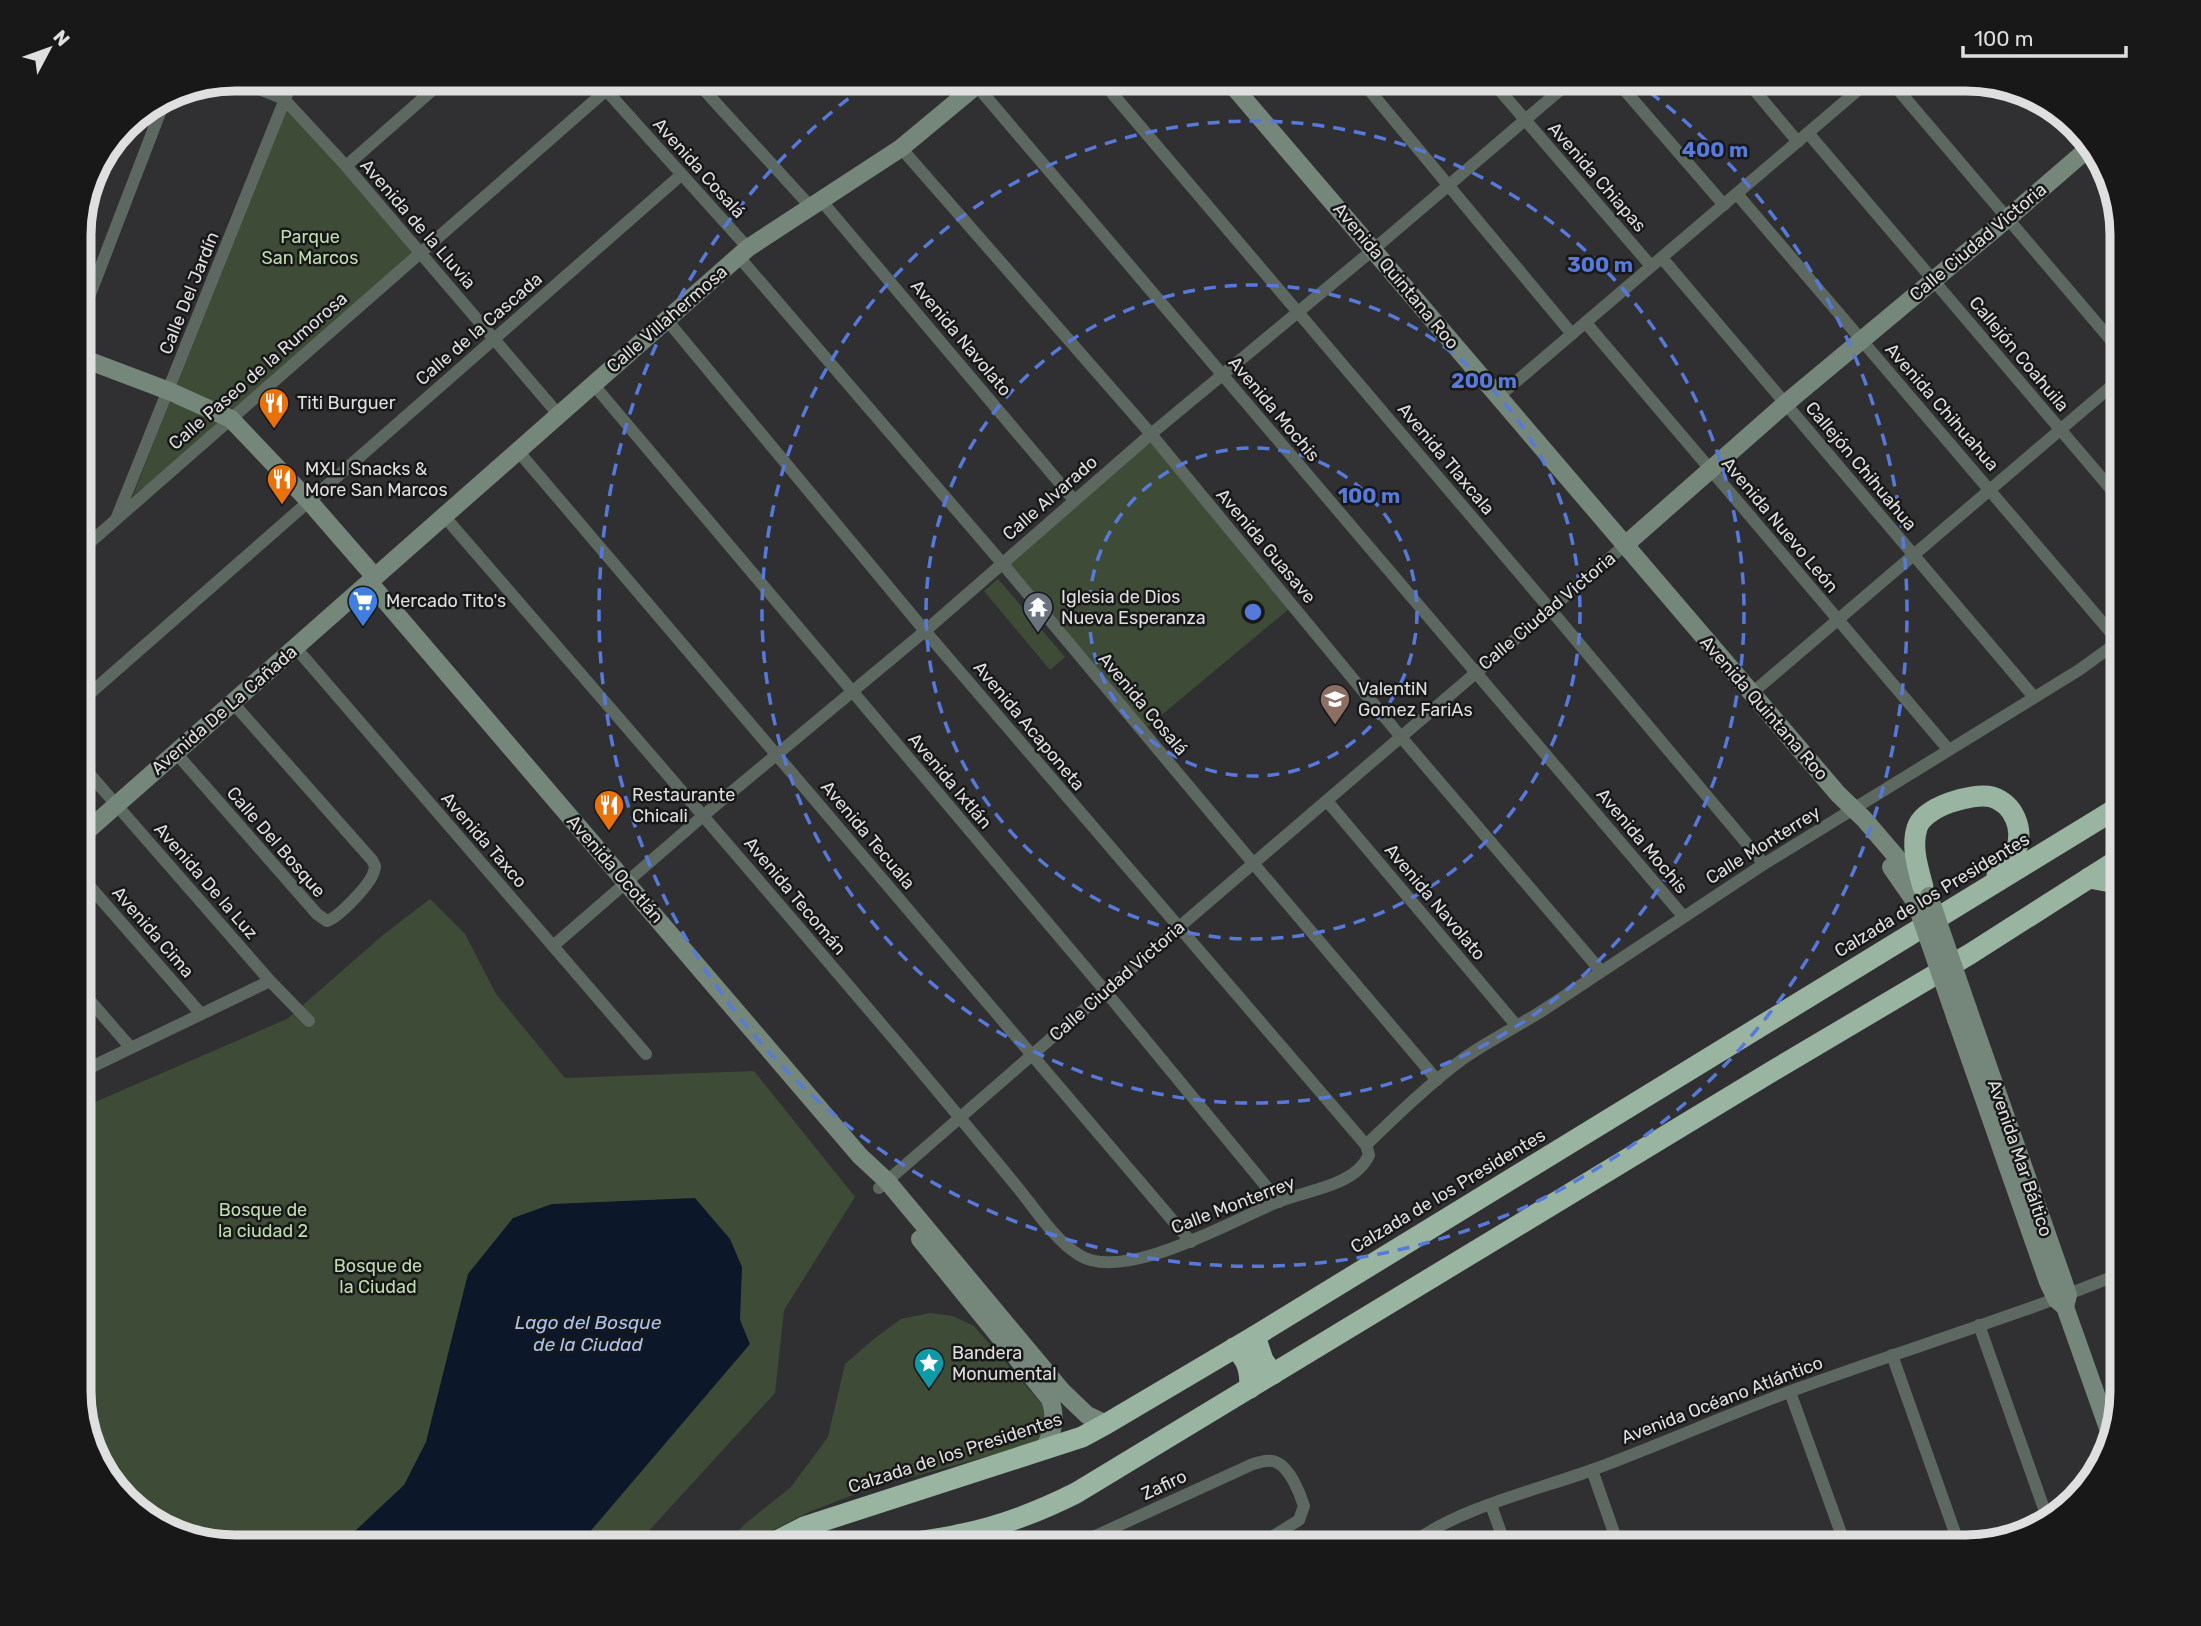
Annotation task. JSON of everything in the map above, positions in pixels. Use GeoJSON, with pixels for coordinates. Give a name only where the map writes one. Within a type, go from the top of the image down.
{"type":"FeatureCollection","features":[{"type":"Feature","properties":{"kind":"highway"},"geometry":{"type":"LineString","coordinates":[[1922,895],[1914,847],[1917,825],[1940,807],[1960,799],[1980,796],[1990,797],[2011,810],[2019,834],[2010,861],[1988,887]]}},
{"type":"Feature","properties":{"kind":"highway","name":"Calzada de los Presidentes"},"geometry":{"type":"LineString","coordinates":[[788,1535],[855,1509],[1082,1437],[1106,1424],[1255,1336],[2110,812]]}},
{"type":"Feature","properties":{"kind":"highway"},"geometry":{"type":"LineString","coordinates":[[962,1535],[1044,1508],[1076,1493],[1970,954],[2110,865]]}},
{"type":"Feature","properties":{"kind":"highway"},"geometry":{"type":"LineString","coordinates":[[2089,878],[2110,882]]}},
{"type":"Feature","properties":{"kind":"highway"},"geometry":{"type":"LineString","coordinates":[[1255,1336],[1263,1360],[1273,1374]]}},
{"type":"Feature","properties":{"kind":"highway"},"geometry":{"type":"LineString","coordinates":[[1234,1348],[1244,1357],[1248,1366],[1250,1388]]}},
{"type":"Feature","properties":{"kind":"main road","name":"Calle Villahermosa"},"geometry":{"type":"LineString","coordinates":[[372,580],[743,253],[901,148],[969,91]]}},
{"type":"Feature","properties":{"kind":"main road","name":"Avenida Quintana Roo"},"geometry":{"type":"LineString","coordinates":[[1237,91],[1838,794],[1904,884],[1922,895]]}},
{"type":"Feature","properties":{"kind":"main road","name":"Calle Ciudad Victoria"},"geometry":{"type":"LineString","coordinates":[[1625,545],[1785,404],[2083,152]]}},
{"type":"Feature","properties":{"kind":"main road","name":"Avenida Ocotlán"},"geometry":{"type":"LineString","coordinates":[[91,362],[169,391],[230,419],[309,500],[372,580],[860,1157],[1050,1399],[1054,1420],[1052,1435],[1044,1449]]}},
{"type":"Feature","properties":{"kind":"main road","name":"Avenida De La Cañada"},"geometry":{"type":"LineString","coordinates":[[91,827],[372,580]]}},
{"type":"Feature","properties":{"kind":"main road","name":"Avenida Mar Báltico"},"geometry":{"type":"LineString","coordinates":[[1922,895],[2106,1423]]}},
{"type":"Feature","properties":{"kind":"main road","name":"Avenida Ocotlán"},"geometry":{"type":"LineString","coordinates":[[883,1185],[1062,1391],[1087,1415],[1106,1424]]}},
{"type":"Feature","properties":{"kind":"street","name":"Avenida de la Lluvia"},"geometry":{"type":"LineString","coordinates":[[264,91],[284,99],[346,166],[558,414]]}},
{"type":"Feature","properties":{"kind":"street","name":"Calle Del Jardín"},"geometry":{"type":"LineString","coordinates":[[116,519],[288,91]]}},
{"type":"Feature","properties":{"kind":"street"},"geometry":{"type":"LineString","coordinates":[[346,166],[432,91]]}},
{"type":"Feature","properties":{"kind":"street","name":"Calle Paseo de la Rumorosa"},"geometry":{"type":"LineString","coordinates":[[91,541],[605,91]]}},
{"type":"Feature","properties":{"kind":"street","name":"Avenida Cosalá"},"geometry":{"type":"LineString","coordinates":[[607,91],[681,175],[743,253],[1437,1080]]}},
{"type":"Feature","properties":{"kind":"street","name":"Avenida Navolato"},"geometry":{"type":"LineString","coordinates":[[706,91],[815,203],[1074,500]]}},
{"type":"Feature","properties":{"kind":"street","name":"Avenida Mochis"},"geometry":{"type":"LineString","coordinates":[[987,91],[1223,376],[1682,916]]}},
{"type":"Feature","properties":{"kind":"street","name":"Avenida Tlaxcala"},"geometry":{"type":"LineString","coordinates":[[1110,91],[1764,864]]}},
{"type":"Feature","properties":{"kind":"street"},"geometry":{"type":"LineString","coordinates":[[1370,91],[1572,334]]}},
{"type":"Feature","properties":{"kind":"street","name":"Avenida Chiapas"},"geometry":{"type":"LineString","coordinates":[[1500,91],[1657,262]]}},
{"type":"Feature","properties":{"kind":"street","name":"Calle Alvarado"},"geometry":{"type":"LineString","coordinates":[[553,946],[704,815],[925,631],[1151,434],[1559,91]]}},
{"type":"Feature","properties":{"kind":"street"},"geometry":{"type":"LineString","coordinates":[[1625,91],[1724,205]]}},
{"type":"Feature","properties":{"kind":"street"},"geometry":{"type":"LineString","coordinates":[[1755,91],[1798,142]]}},
{"type":"Feature","properties":{"kind":"street"},"geometry":{"type":"LineString","coordinates":[[1497,397],[1857,91]]}},
{"type":"Feature","properties":{"kind":"street"},"geometry":{"type":"LineString","coordinates":[[1899,91],[2110,339]]}},
{"type":"Feature","properties":{"kind":"street"},"geometry":{"type":"LineString","coordinates":[[91,292],[160,112]]}},
{"type":"Feature","properties":{"kind":"street","name":"Callejón Coahuila"},"geometry":{"type":"LineString","coordinates":[[1808,133],[2110,488]]}},
{"type":"Feature","properties":{"kind":"street","name":"Avenida Guasave"},"geometry":{"type":"LineString","coordinates":[[901,148],[1151,434],[1401,737],[1601,971]]}},
{"type":"Feature","properties":{"kind":"street","name":"Calle de la Cascada"},"geometry":{"type":"LineString","coordinates":[[91,692],[681,175]]}},
{"type":"Feature","properties":{"kind":"street","name":"Avenida Chihuahua"},"geometry":{"type":"LineString","coordinates":[[1737,194],[2110,628]]}},
{"type":"Feature","properties":{"kind":"street","name":"Callejón Chihuahua"},"geometry":{"type":"LineString","coordinates":[[1657,262],[1785,404],[2034,697]]}},
{"type":"Feature","properties":{"kind":"street","name":"Avenida Acaponeta"},"geometry":{"type":"LineString","coordinates":[[666,320],[925,631],[1368,1148]]}},
{"type":"Feature","properties":{"kind":"street","name":"Avenida Nuevo León"},"geometry":{"type":"LineString","coordinates":[[1586,323],[1948,749]]}},
{"type":"Feature","properties":{"kind":"street","name":"Avenida Ixtlán"},"geometry":{"type":"LineString","coordinates":[[593,384],[1106,992],[1279,1202]]}},
{"type":"Feature","properties":{"kind":"street"},"geometry":{"type":"LineString","coordinates":[[1752,693],[2110,387]]}},
{"type":"Feature","properties":{"kind":"street","name":"Avenida Tecuala"},"geometry":{"type":"LineString","coordinates":[[518,451],[1191,1242]]}},
{"type":"Feature","properties":{"kind":"street","name":"Avenida Tecomán"},"geometry":{"type":"LineString","coordinates":[[443,516],[704,815],[1060,1239]]}},
{"type":"Feature","properties":{"kind":"street","name":"Calle Ciudad Victoria"},"geometry":{"type":"LineString","coordinates":[[883,1185],[959,1116],[1625,545]]}},
{"type":"Feature","properties":{"kind":"street","name":"Avenida Taxco"},"geometry":{"type":"LineString","coordinates":[[296,648],[646,1054]]}},
{"type":"Feature","properties":{"kind":"street","name":"Calle Monterrey"},"geometry":{"type":"LineString","coordinates":[[1060,1239],[1082,1257],[1100,1263],[1142,1256],[1191,1242],[1279,1202],[1309,1194],[1350,1175],[1364,1164],[1368,1148],[1437,1080],[1464,1059],[1516,1025],[1542,1012],[1682,916],[2110,648]]}},
{"type":"Feature","properties":{"kind":"street","name":"Calle Del Bosque"},"geometry":{"type":"LineString","coordinates":[[176,753],[317,914],[327,921],[339,914],[371,880],[374,870],[372,860],[233,703]]}},
{"type":"Feature","properties":{"kind":"street","name":"Avenida De la Luz"},"geometry":{"type":"LineString","coordinates":[[91,776],[270,981],[309,1021]]}},
{"type":"Feature","properties":{"kind":"street","name":"Avenida Navolato"},"geometry":{"type":"LineString","coordinates":[[1327,801],[1516,1025]]}},
{"type":"Feature","properties":{"kind":"street","name":"Avenida Cima"},"geometry":{"type":"LineString","coordinates":[[91,888],[201,1014]]}},
{"type":"Feature","properties":{"kind":"street"},"geometry":{"type":"LineString","coordinates":[[91,1067],[270,981]]}},
{"type":"Feature","properties":{"kind":"street"},"geometry":{"type":"LineString","coordinates":[[91,1002],[131,1048]]}},
{"type":"Feature","properties":{"kind":"street","name":"Avenida Océano Atlántico"},"geometry":{"type":"LineString","coordinates":[[1423,1535],[1491,1505],[1592,1470],[1790,1392],[1979,1325],[2063,1301],[2110,1279]]}},
{"type":"Feature","properties":{"kind":"street"},"geometry":{"type":"LineString","coordinates":[[1979,1325],[2046,1511]]}},
{"type":"Feature","properties":{"kind":"street"},"geometry":{"type":"LineString","coordinates":[[1892,1355],[1957,1535]]}},
{"type":"Feature","properties":{"kind":"street"},"geometry":{"type":"LineString","coordinates":[[1790,1392],[1842,1535]]}},
{"type":"Feature","properties":{"kind":"street","name":"Zafiro"},"geometry":{"type":"LineString","coordinates":[[1096,1535],[1253,1464],[1270,1461],[1278,1462],[1285,1470],[1304,1506],[1299,1520],[1275,1535]]}},
{"type":"Feature","properties":{"kind":"street"},"geometry":{"type":"LineString","coordinates":[[1592,1470],[1615,1535]]}},
{"type":"Feature","properties":{"kind":"street"},"geometry":{"type":"LineString","coordinates":[[1491,1505],[1502,1535]]}},
{"type":"Feature","properties":{"kind":"green space","name":"Parque San Marcos"},"geometry":{"type":"Polygon","coordinates":[[[286,110],[418,252],[215,430],[133,496],[169,402],[229,417],[235,411],[172,384],[286,110]]]}},
{"type":"Feature","properties":{"kind":"green space"},"geometry":{"type":"Polygon","coordinates":[[[1149,438],[1290,608],[1141,732],[999,566],[1149,438]]]}},
{"type":"Feature","properties":{"kind":"green space"},"geometry":{"type":"Polygon","coordinates":[[[998,579],[1065,657],[1050,670],[984,591],[998,579]]]}},
{"type":"Feature","properties":{"kind":"green space","name":"Bosque de la Ciudad"},"geometry":{"type":"Polygon","coordinates":[[[430,899],[465,934],[496,994],[565,1078],[754,1071],[855,1197],[784,1310],[775,1393],[645,1535],[217,1534],[172,1520],[147,1505],[115,1471],[102,1446],[91,1400],[91,1104],[287,1019],[383,935],[430,899]]]}},
{"type":"Feature","properties":{"kind":"green space"},"geometry":{"type":"Polygon","coordinates":[[[930,1313],[953,1316],[974,1326],[1048,1411],[1040,1442],[871,1488],[809,1512],[763,1535],[734,1535],[791,1487],[828,1437],[845,1364],[901,1319],[930,1313]]]}},
{"type":"Feature","properties":{"kind":"water","name":"Lago del Bosque de la Ciudad"},"geometry":{"type":"Polygon","coordinates":[[[695,1198],[730,1239],[742,1267],[740,1320],[750,1344],[587,1535],[350,1535],[404,1485],[426,1442],[468,1274],[513,1218],[552,1204],[695,1198]]]}},
{"type":"Feature","properties":{"kind":"place","name":"Titi Burguer"},"geometry":{"type":"Point","coordinates":[274,430]}},
{"type":"Feature","properties":{"kind":"place","name":"MXLI Snacks & More San Marcos"},"geometry":{"type":"Point","coordinates":[282,506]}},
{"type":"Feature","properties":{"kind":"place","name":"Mercado Tito's"},"geometry":{"type":"Point","coordinates":[363,628]}},
{"type":"Feature","properties":{"kind":"place","name":"Iglesia de Dios Nueva Esperanza"},"geometry":{"type":"Point","coordinates":[1038,634]}},
{"type":"Feature","properties":{"kind":"place","name":"ValentiN Gomez FariAs"},"geometry":{"type":"Point","coordinates":[1335,726]}},
{"type":"Feature","properties":{"kind":"place","name":"Restaurante Chicali"},"geometry":{"type":"Point","coordinates":[609,832]}},
{"type":"Feature","properties":{"kind":"place","name":"Bandera Monumental"},"geometry":{"type":"Point","coordinates":[929,1390]}},
{"type":"Feature","properties":{"kind":"park label","name":"Bosque de la ciudad 2"},"geometry":{"type":"Point","coordinates":[263,1220]}}]}
